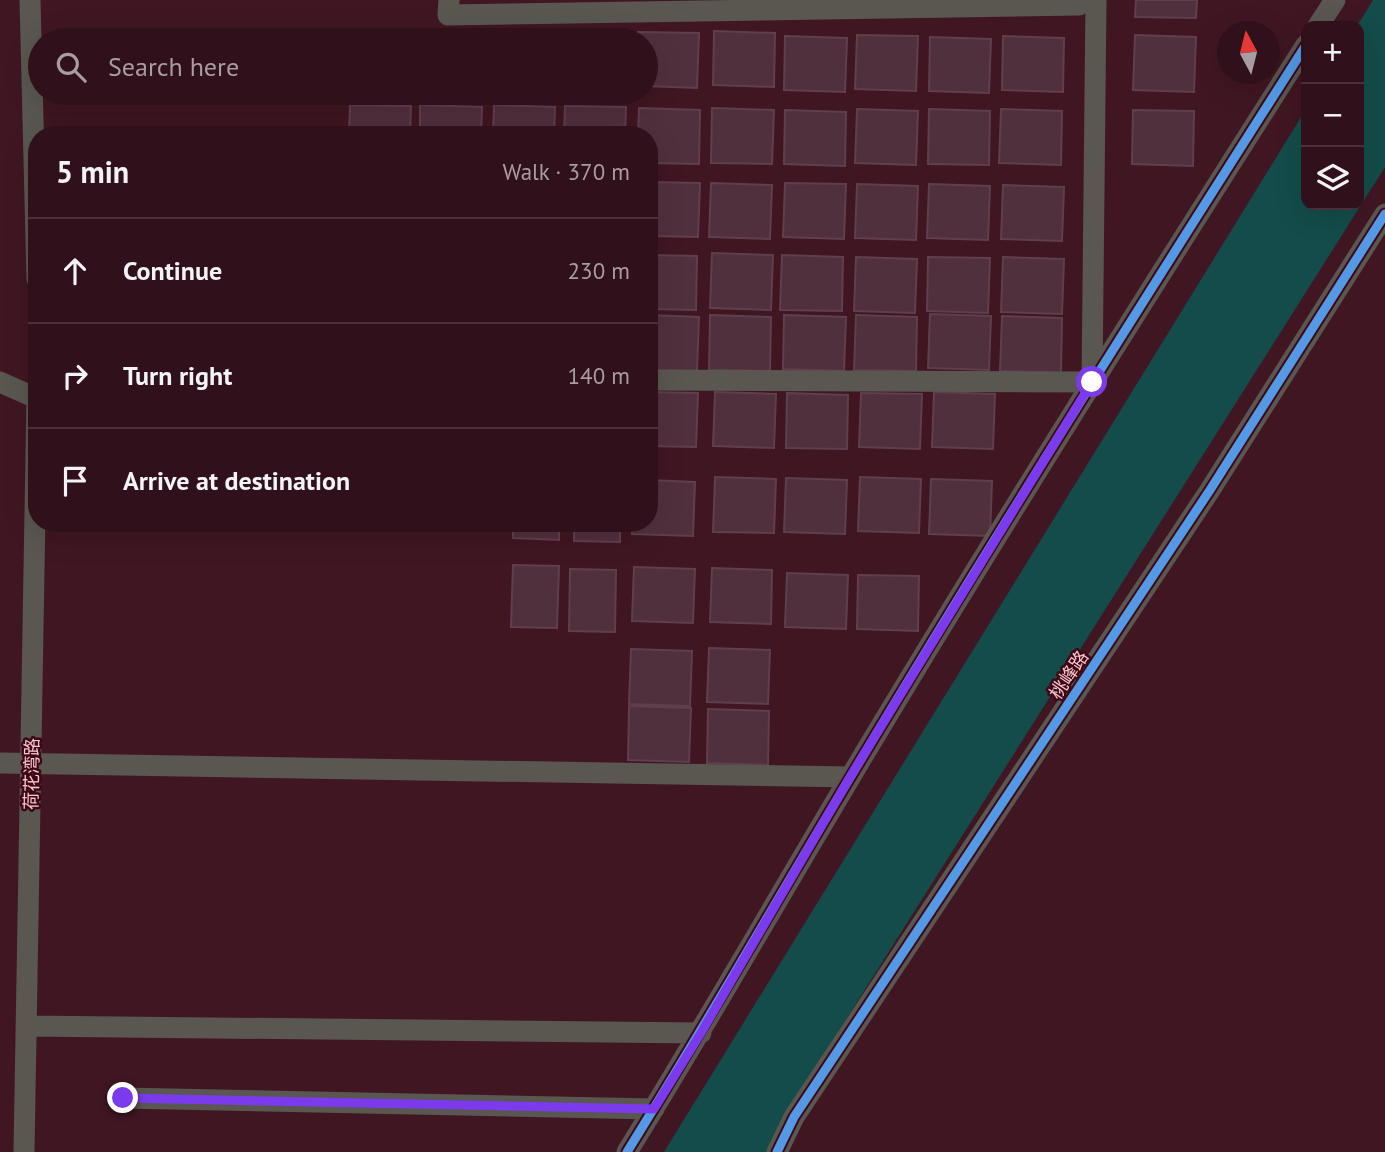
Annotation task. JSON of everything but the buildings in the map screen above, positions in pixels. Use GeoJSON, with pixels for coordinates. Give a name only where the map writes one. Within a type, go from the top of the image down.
{"type":"FeatureCollection","features":[{"type":"Feature","properties":{"kind":"street"},"geometry":{"type":"LineString","coordinates":[[30,0],[31,28]]}},
{"type":"Feature","properties":{"kind":"street"},"geometry":{"type":"LineString","coordinates":[[449,0],[448,15],[1088,2],[1092,382]]}},
{"type":"Feature","properties":{"kind":"street"},"geometry":{"type":"LineString","coordinates":[[1321,21],[1335,0]]}},
{"type":"Feature","properties":{"kind":"street"},"geometry":{"type":"LineString","coordinates":[[627,1152],[701,1033],[850,777],[1092,382],[1301,53]]}},
{"type":"Feature","properties":{"kind":"street"},"geometry":{"type":"LineString","coordinates":[[33,105],[33,126]]}},
{"type":"Feature","properties":{"kind":"street","name":"桃峰路"},"geometry":{"type":"LineString","coordinates":[[777,1152],[794,1117],[1210,490],[1385,214]]}},
{"type":"Feature","properties":{"kind":"street"},"geometry":{"type":"LineString","coordinates":[[658,380],[1092,382]]}},
{"type":"Feature","properties":{"kind":"street"},"geometry":{"type":"LineString","coordinates":[[0,382],[28,393]]}},
{"type":"Feature","properties":{"kind":"street","name":"荷花湾路"},"geometry":{"type":"LineString","coordinates":[[24,1152],[35,532]]}},
{"type":"Feature","properties":{"kind":"street"},"geometry":{"type":"LineString","coordinates":[[0,763],[850,777]]}},
{"type":"Feature","properties":{"kind":"street"},"geometry":{"type":"LineString","coordinates":[[27,1026],[701,1033]]}},
{"type":"Feature","properties":{"kind":"street"},"geometry":{"type":"LineString","coordinates":[[123,1098],[654,1109]]}},
{"type":"Feature","properties":{"kind":"water"},"geometry":{"type":"Polygon","coordinates":[[[1373,0],[1385,0],[1385,167],[1364,200],[1364,21],[1360,21],[1373,0]]]}},
{"type":"Feature","properties":{"kind":"water"},"geometry":{"type":"Polygon","coordinates":[[[1301,117],[1301,210],[1358,210],[797,1097],[768,1152],[664,1152],[1301,117]]]}},
{"type":"Feature","properties":{"kind":"cycle path"},"geometry":{"type":"LineString","coordinates":[[627,1152],[962,592],[1301,53]]}},
{"type":"Feature","properties":{"kind":"cycle path"},"geometry":{"type":"LineString","coordinates":[[777,1152],[794,1117],[1210,490],[1385,214]]}},
{"type":"Feature","properties":{"kind":"route"},"geometry":{"type":"LineString","coordinates":[[123,1098],[654,1109],[850,777],[1092,382]]}}]}
